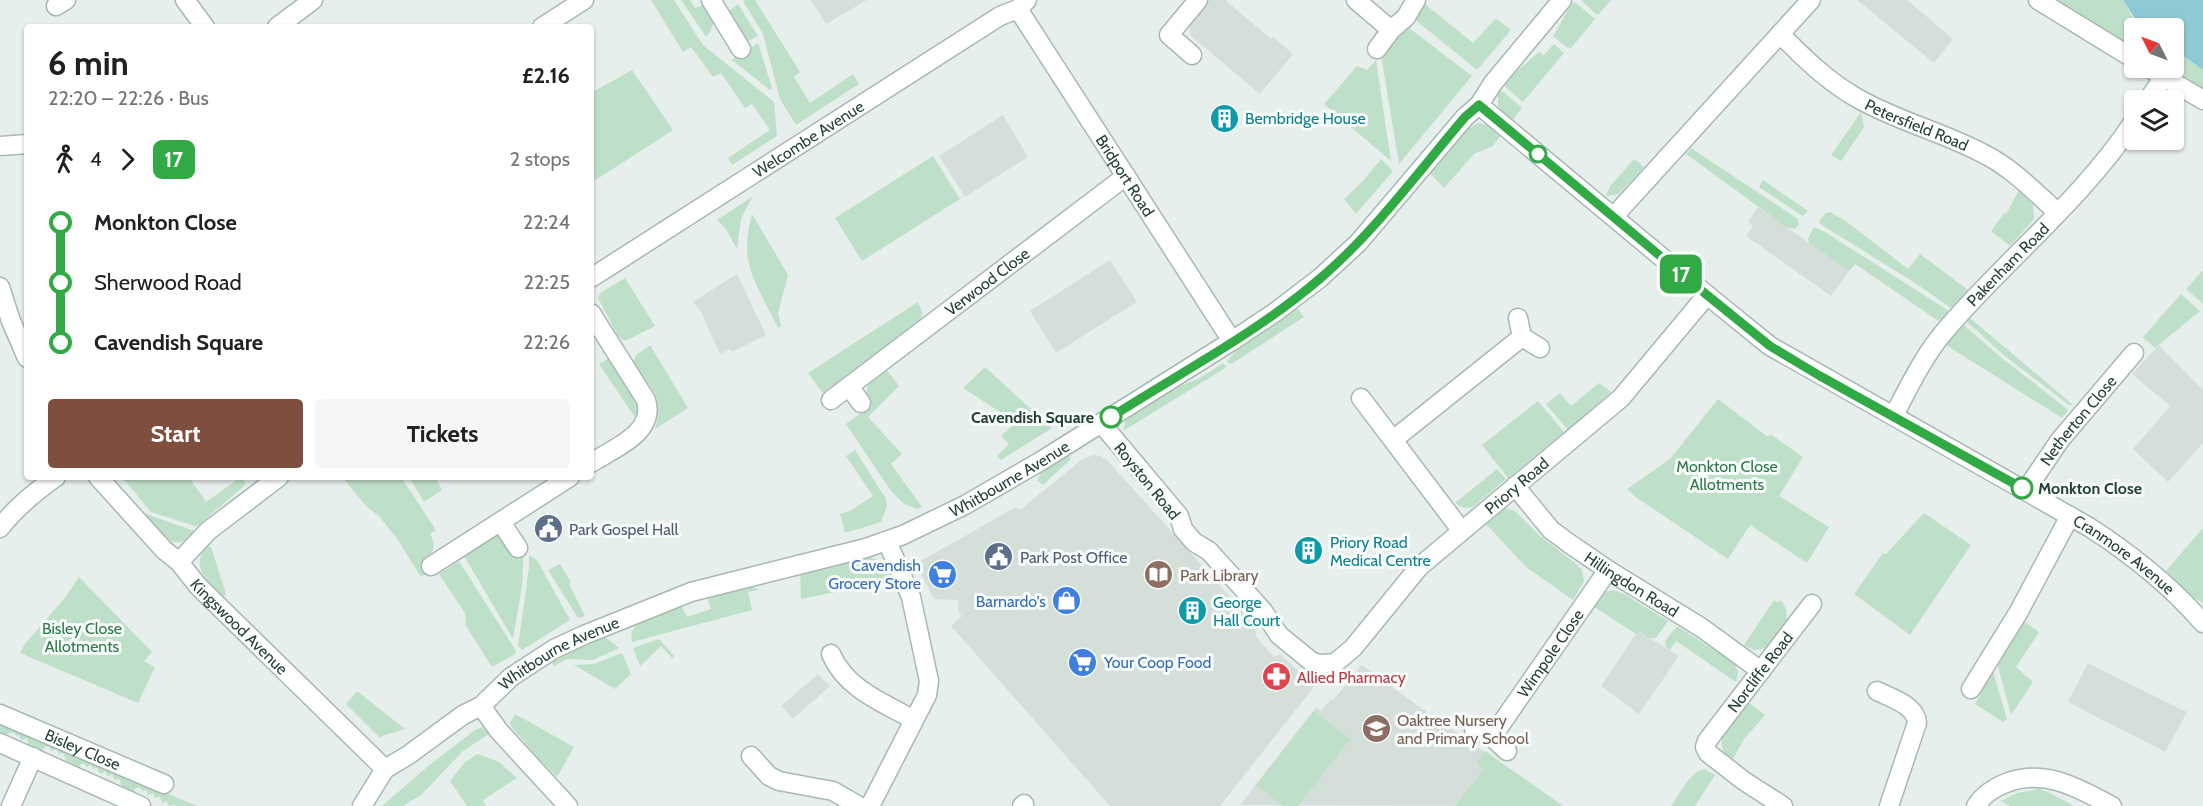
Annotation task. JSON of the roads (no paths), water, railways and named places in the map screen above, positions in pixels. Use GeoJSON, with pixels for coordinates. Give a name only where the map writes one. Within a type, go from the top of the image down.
{"type":"FeatureCollection","features":[{"type":"Feature","properties":{"kind":"street"},"geometry":{"type":"LineString","coordinates":[[185,0],[203,24]]}},
{"type":"Feature","properties":{"kind":"street"},"geometry":{"type":"LineString","coordinates":[[281,24],[313,0]]}},
{"type":"Feature","properties":{"kind":"street"},"geometry":{"type":"LineString","coordinates":[[547,24],[584,0]]}},
{"type":"Feature","properties":{"kind":"street"},"geometry":{"type":"LineString","coordinates":[[711,0],[741,49]]}},
{"type":"Feature","properties":{"kind":"street"},"geometry":{"type":"LineString","coordinates":[[1192,55],[1169,35],[1198,0]]}},
{"type":"Feature","properties":{"kind":"street"},"geometry":{"type":"LineString","coordinates":[[1356,0],[1391,30]]}},
{"type":"Feature","properties":{"kind":"street"},"geometry":{"type":"LineString","coordinates":[[1377,50],[1391,30],[1406,17],[1416,0]]}},
{"type":"Feature","properties":{"kind":"street","name":"Whitbourne Avenue"},"geometry":{"type":"LineString","coordinates":[[362,806],[385,769],[480,706],[498,687],[526,665],[554,649],[701,589],[866,548],[929,524],[980,498],[1232,341],[1293,299],[1338,263],[1377,221],[1465,117],[1479,105],[1493,83],[1562,0]]}},
{"type":"Feature","properties":{"kind":"street"},"geometry":{"type":"LineString","coordinates":[[1614,216],[1811,0]]}},
{"type":"Feature","properties":{"kind":"street"},"geometry":{"type":"LineString","coordinates":[[2038,0],[2124,53]]}},
{"type":"Feature","properties":{"kind":"street","name":"Bridport Road"},"geometry":{"type":"LineString","coordinates":[[1022,4],[1126,176],[1232,341]]}},
{"type":"Feature","properties":{"kind":"street","name":"Welcombe Avenue"},"geometry":{"type":"LineString","coordinates":[[594,276],[1022,4]]}},
{"type":"Feature","properties":{"kind":"street","name":"Petersfield Road"},"geometry":{"type":"LineString","coordinates":[[1780,34],[1815,68],[1843,89],[1883,111],[1983,153],[2009,170],[2057,212]]}},
{"type":"Feature","properties":{"kind":"street"},"geometry":{"type":"LineString","coordinates":[[2166,78],[2203,100]]}},
{"type":"Feature","properties":{"kind":"street","name":"Cranmore Avenue"},"geometry":{"type":"LineString","coordinates":[[1479,105],[1770,346],[2026,490],[2133,556],[2181,599],[2203,623]]}},
{"type":"Feature","properties":{"kind":"street","name":"Pakenham Road"},"geometry":{"type":"LineString","coordinates":[[1894,415],[1922,364],[1943,333],[2105,160],[2124,134]]}},
{"type":"Feature","properties":{"kind":"street"},"geometry":{"type":"LineString","coordinates":[[0,146],[24,144]]}},
{"type":"Feature","properties":{"kind":"street","name":"Verwood Close"},"geometry":{"type":"LineString","coordinates":[[831,400],[1126,176]]}},
{"type":"Feature","properties":{"kind":"street"},"geometry":{"type":"LineString","coordinates":[[0,287],[24,351]]}},
{"type":"Feature","properties":{"kind":"street","name":"Priory Road"},"geometry":{"type":"LineString","coordinates":[[1320,664],[1335,663],[1345,657],[1419,567],[1621,398],[1707,295]]}},
{"type":"Feature","properties":{"kind":"street"},"geometry":{"type":"LineString","coordinates":[[594,318],[646,400],[649,412],[646,423],[638,433],[594,461]]}},
{"type":"Feature","properties":{"kind":"street"},"geometry":{"type":"LineString","coordinates":[[1518,318],[1522,337],[1540,348]]}},
{"type":"Feature","properties":{"kind":"street"},"geometry":{"type":"LineString","coordinates":[[1393,440],[1522,337]]}},
{"type":"Feature","properties":{"kind":"street","name":"Netherton Close"},"geometry":{"type":"LineString","coordinates":[[2026,490],[2060,440],[2134,353]]}},
{"type":"Feature","properties":{"kind":"street"},"geometry":{"type":"LineString","coordinates":[[849,386],[861,403]]}},
{"type":"Feature","properties":{"kind":"street"},"geometry":{"type":"LineString","coordinates":[[1361,398],[1461,530]]}},
{"type":"Feature","properties":{"kind":"street","name":"Royston Road"},"geometry":{"type":"LineString","coordinates":[[1101,423],[1179,516],[1183,529],[1194,542],[1209,551],[1244,589],[1266,614],[1279,635],[1307,658],[1320,664]]}},
{"type":"Feature","properties":{"kind":"street"},"geometry":{"type":"LineString","coordinates":[[0,528],[10,514],[52,480]]}},
{"type":"Feature","properties":{"kind":"street","name":"Kingswood Avenue"},"geometry":{"type":"LineString","coordinates":[[101,480],[162,549],[179,562],[198,586],[385,769]]}},
{"type":"Feature","properties":{"kind":"street"},"geometry":{"type":"LineString","coordinates":[[179,562],[208,531],[275,480]]}},
{"type":"Feature","properties":{"kind":"street"},"geometry":{"type":"LineString","coordinates":[[431,566],[565,480]]}},
{"type":"Feature","properties":{"kind":"street","name":"Hillingdon Road"},"geometry":{"type":"LineString","coordinates":[[1515,486],[1551,530],[1608,570],[1702,628],[1761,671]]}},
{"type":"Feature","properties":{"kind":"street"},"geometry":{"type":"LineString","coordinates":[[1971,689],[2018,613],[2070,516]]}},
{"type":"Feature","properties":{"kind":"street"},"geometry":{"type":"LineString","coordinates":[[501,522],[518,548]]}},
{"type":"Feature","properties":{"kind":"street"},"geometry":{"type":"LineString","coordinates":[[870,806],[927,695],[928,673],[911,597],[887,541]]}},
{"type":"Feature","properties":{"kind":"street","name":"Wimpole Close"},"geometry":{"type":"LineString","coordinates":[[1492,737],[1608,570]]}},
{"type":"Feature","properties":{"kind":"street","name":"Norcliffe Road"},"geometry":{"type":"LineString","coordinates":[[1775,804],[1708,753],[1707,741],[1812,604]]}},
{"type":"Feature","properties":{"kind":"street"},"geometry":{"type":"LineString","coordinates":[[831,654],[843,675],[856,688],[914,720]]}},
{"type":"Feature","properties":{"kind":"street"},"geometry":{"type":"LineString","coordinates":[[1877,691],[1911,710],[1917,718],[1890,806]]}},
{"type":"Feature","properties":{"kind":"street"},"geometry":{"type":"LineString","coordinates":[[480,706],[499,731],[568,806]]}},
{"type":"Feature","properties":{"kind":"street","name":"Bisley Close"},"geometry":{"type":"LineString","coordinates":[[0,714],[164,784]]}},
{"type":"Feature","properties":{"kind":"street"},"geometry":{"type":"LineString","coordinates":[[1474,729],[1492,737],[1507,751]]}},
{"type":"Feature","properties":{"kind":"street"},"geometry":{"type":"LineString","coordinates":[[0,743],[141,806]]}},
{"type":"Feature","properties":{"kind":"street"},"geometry":{"type":"LineString","coordinates":[[751,756],[769,776],[778,782],[833,791],[859,806]]}},
{"type":"Feature","properties":{"kind":"street"},"geometry":{"type":"LineString","coordinates":[[11,806],[33,758]]}},
{"type":"Feature","properties":{"kind":"street"},"geometry":{"type":"LineString","coordinates":[[1977,806],[1982,798],[1996,787],[2027,777],[2057,780],[2077,787],[2112,806]]}},
{"type":"Feature","properties":{"kind":"water"},"geometry":{"type":"Polygon","coordinates":[[[2123,0],[2203,0],[2203,70],[2184,56],[2184,18],[2134,17],[2123,0]]]}},
{"type":"Feature","properties":{"kind":"place","name":"Bembridge House"},"geometry":{"type":"Point","coordinates":[1224,118]}},
{"type":"Feature","properties":{"kind":"place","name":"Cavendish Square"},"geometry":{"type":"Point","coordinates":[1111,417]}},
{"type":"Feature","properties":{"kind":"place","name":"Monkton Close"},"geometry":{"type":"Point","coordinates":[2022,488]}},
{"type":"Feature","properties":{"kind":"place","name":"Park Gospel Hall"},"geometry":{"type":"Point","coordinates":[548,529]}},
{"type":"Feature","properties":{"kind":"place","name":"Priory Road Medical Centre"},"geometry":{"type":"Point","coordinates":[1309,551]}},
{"type":"Feature","properties":{"kind":"place","name":"Park Post Office"},"geometry":{"type":"Point","coordinates":[999,557]}},
{"type":"Feature","properties":{"kind":"place","name":"Cavendish Grocery Store"},"geometry":{"type":"Point","coordinates":[942,574]}},
{"type":"Feature","properties":{"kind":"place","name":"Park Library"},"geometry":{"type":"Point","coordinates":[1159,575]}},
{"type":"Feature","properties":{"kind":"place","name":"Barnardo's"},"geometry":{"type":"Point","coordinates":[1067,601]}},
{"type":"Feature","properties":{"kind":"place","name":"George Hall Court"},"geometry":{"type":"Point","coordinates":[1192,611]}},
{"type":"Feature","properties":{"kind":"place","name":"Your Coop Food"},"geometry":{"type":"Point","coordinates":[1083,662]}},
{"type":"Feature","properties":{"kind":"place","name":"Allied Pharmacy"},"geometry":{"type":"Point","coordinates":[1276,677]}},
{"type":"Feature","properties":{"kind":"place","name":"Oaktree Nursery and Primary School"},"geometry":{"type":"Point","coordinates":[1376,729]}},
{"type":"Feature","properties":{"kind":"park label","name":"Monkton Close Allotments"},"geometry":{"type":"Point","coordinates":[1727,475]}},
{"type":"Feature","properties":{"kind":"park label","name":"Bisley Close Allotments"},"geometry":{"type":"Point","coordinates":[82,637]}}]}
